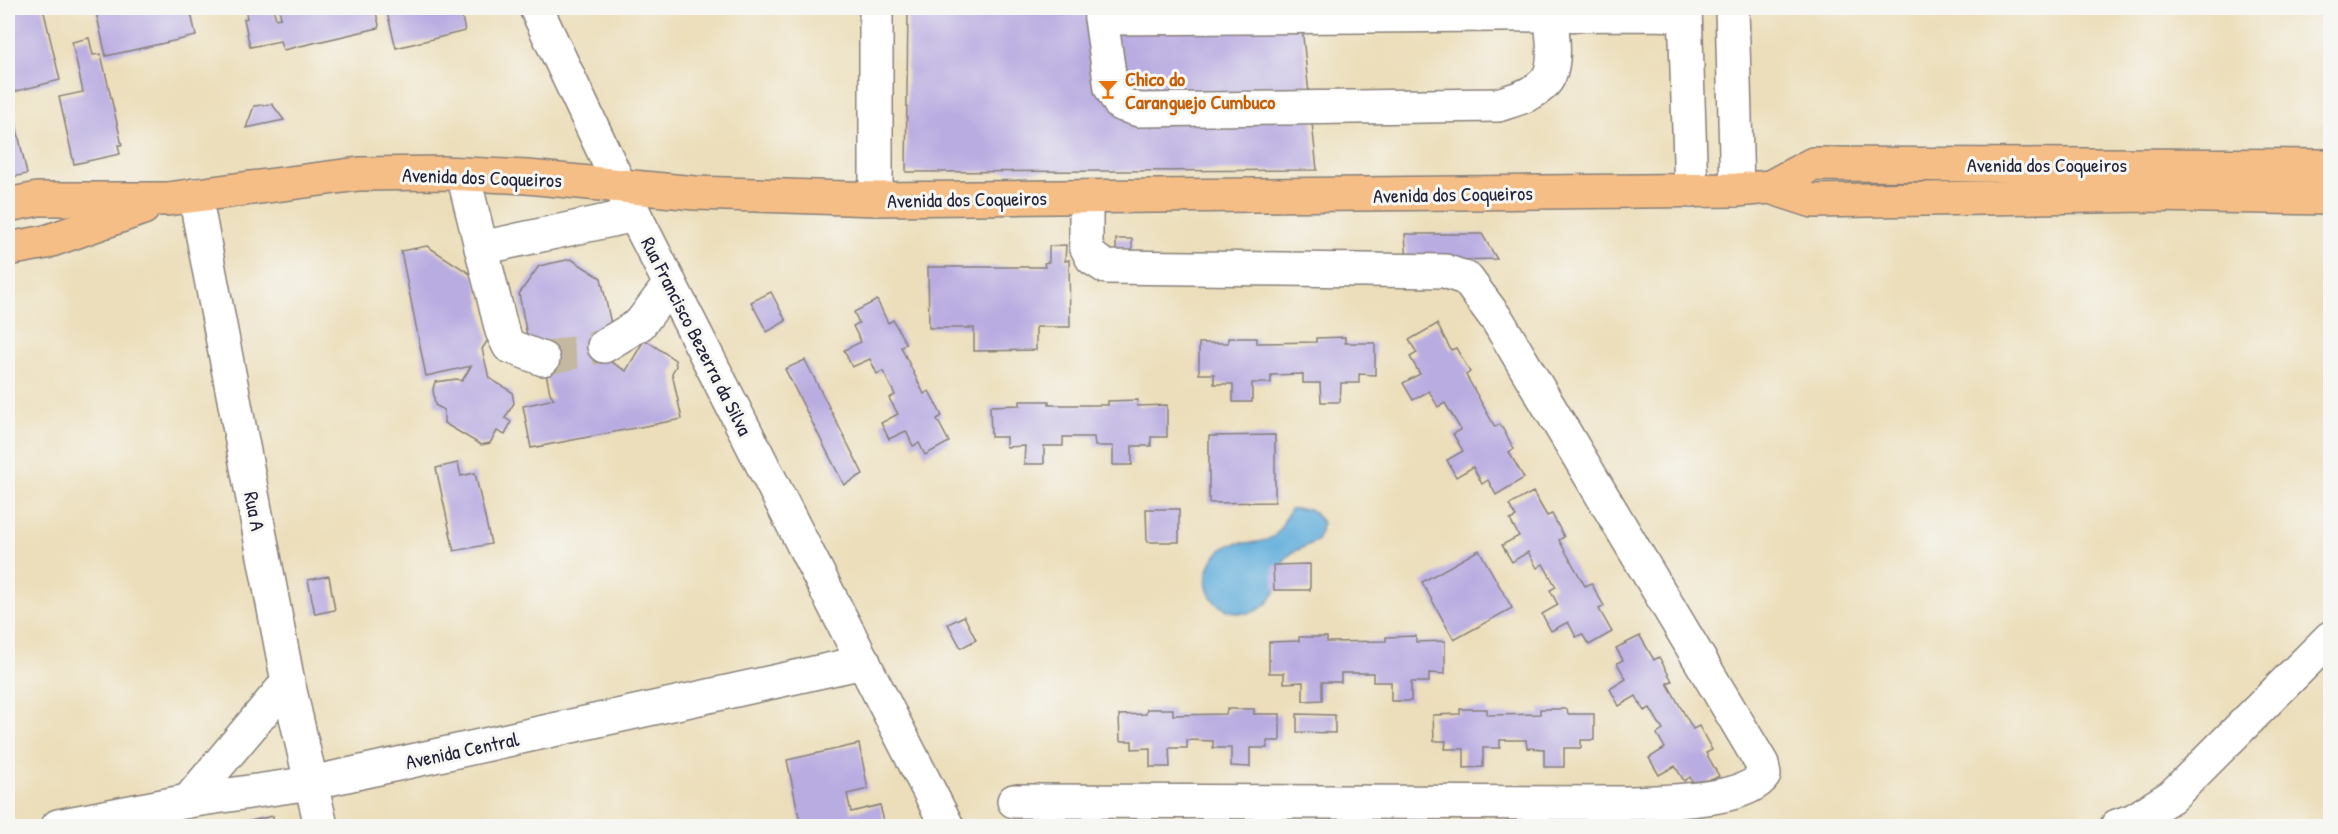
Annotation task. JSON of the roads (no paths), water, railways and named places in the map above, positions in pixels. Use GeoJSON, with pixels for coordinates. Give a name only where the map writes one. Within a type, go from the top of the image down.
{"type":"FeatureCollection","features":[{"type":"Feature","properties":{"kind":"main road","name":"Avenida dos Coqueiros"},"geometry":{"type":"LineString","coordinates":[[8,205],[38,199],[181,197],[359,174],[463,174],[619,184],[695,193],[876,200],[1737,190],[1770,187],[1813,164],[2331,166]]}},
{"type":"Feature","properties":{"kind":"main road","name":"Avenida dos Coqueiros"},"geometry":{"type":"LineString","coordinates":[[1770,187],[1813,201],[2149,195],[2331,198]]}},
{"type":"Feature","properties":{"kind":"main road","name":"Avenida dos Coqueiros"},"geometry":{"type":"LineString","coordinates":[[8,249],[46,242],[181,197]]}},
{"type":"Feature","properties":{"kind":"street","name":"Rua Francisco Bezerra da Silva"},"geometry":{"type":"LineString","coordinates":[[536,8],[619,184],[947,826]]}},
{"type":"Feature","properties":{"kind":"street"},"geometry":{"type":"LineString","coordinates":[[876,8],[876,200]]}},
{"type":"Feature","properties":{"kind":"street"},"geometry":{"type":"LineString","coordinates":[[1732,8],[1737,190]]}},
{"type":"Feature","properties":{"kind":"street"},"geometry":{"type":"LineString","coordinates":[[1550,11],[1554,63],[1545,82],[1522,98],[1498,105],[1139,110],[1120,104],[1111,88],[1101,13],[1550,11],[1685,11],[1691,191]]}},
{"type":"Feature","properties":{"kind":"street"},"geometry":{"type":"LineString","coordinates":[[463,174],[502,331],[509,346],[543,359]]}},
{"type":"Feature","properties":{"kind":"street","name":"Rua A"},"geometry":{"type":"LineString","coordinates":[[181,197],[321,826]]}},
{"type":"Feature","properties":{"kind":"street"},"geometry":{"type":"LineString","coordinates":[[1014,801],[1633,803],[1697,800],[1739,791],[1760,781],[1764,775],[1762,765],[1504,331],[1480,294],[1467,279],[1445,271],[1106,267],[1092,258],[1086,246],[1086,197]]}},
{"type":"Feature","properties":{"kind":"street"},"geometry":{"type":"LineString","coordinates":[[481,248],[635,215]]}},
{"type":"Feature","properties":{"kind":"street"},"geometry":{"type":"LineString","coordinates":[[604,346],[640,324],[670,284]]}},
{"type":"Feature","properties":{"kind":"street"},"geometry":{"type":"LineString","coordinates":[[2117,826],[2134,820],[2172,795],[2331,638]]}},
{"type":"Feature","properties":{"kind":"street","name":"Avenida Central"},"geometry":{"type":"LineString","coordinates":[[58,826],[188,801],[311,783],[864,662]]}},
{"type":"Feature","properties":{"kind":"street"},"geometry":{"type":"LineString","coordinates":[[188,801],[288,682]]}},
{"type":"Feature","properties":{"kind":"water"},"geometry":{"type":"Polygon","coordinates":[[[1290,509],[1310,509],[1323,523],[1317,541],[1293,552],[1284,560],[1281,576],[1272,598],[1260,609],[1249,613],[1233,612],[1214,601],[1207,585],[1207,576],[1213,559],[1232,544],[1261,542],[1274,536],[1290,509]]]}},
{"type":"Feature","properties":{"kind":"tunnel"},"geometry":{"type":"LineString","coordinates":[[543,359],[604,346]]}},
{"type":"Feature","properties":{"kind":"place","name":"Chico do Caranguejo Cumbuco"},"geometry":{"type":"Point","coordinates":[1108,89]}}]}
